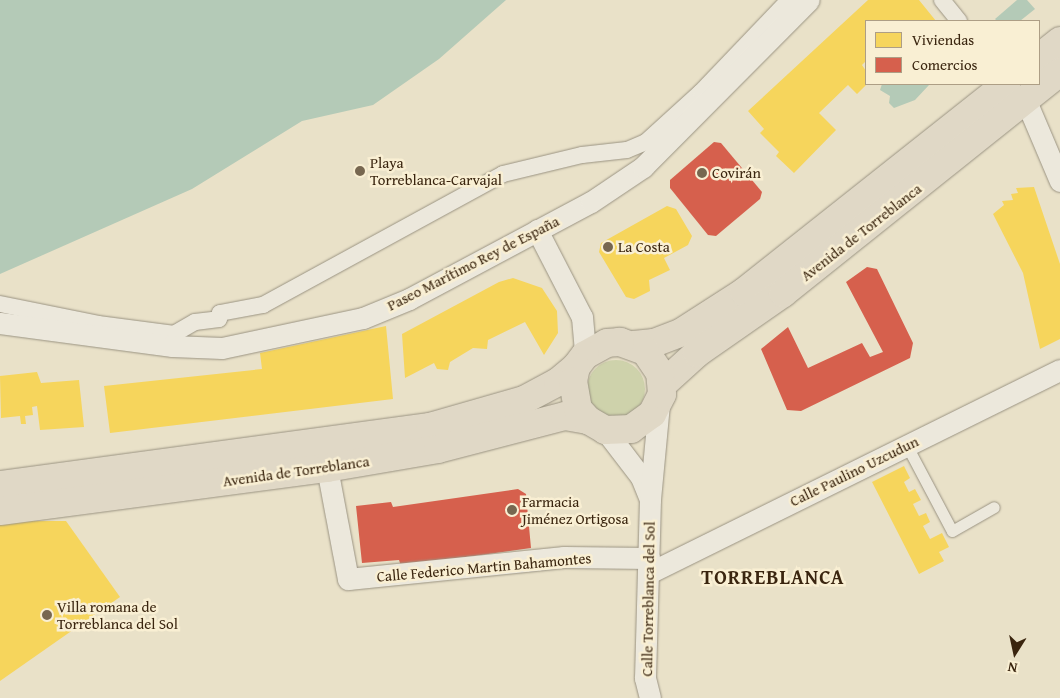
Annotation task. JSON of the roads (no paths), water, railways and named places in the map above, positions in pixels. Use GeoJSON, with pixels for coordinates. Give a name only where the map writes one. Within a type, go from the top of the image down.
{"type":"FeatureCollection","features":[{"type":"Feature","properties":{"kind":"main road","name":"Avenida de Torreblanca"},"geometry":{"type":"LineString","coordinates":[[1040,70],[1051,60]]}},
{"type":"Feature","properties":{"kind":"main road","name":"Avenida de Torreblanca"},"geometry":{"type":"LineString","coordinates":[[627,343],[654,343],[682,332],[744,292],[1016,92]]}},
{"type":"Feature","properties":{"kind":"main road","name":"Avenida de Torreblanca"},"geometry":{"type":"LineString","coordinates":[[661,394],[697,353],[783,293],[1016,92]]}},
{"type":"Feature","properties":{"kind":"main road"},"geometry":{"type":"LineString","coordinates":[[607,342],[627,343],[654,361],[661,394],[643,423],[618,431],[596,425],[578,409],[573,396],[581,361],[607,342]]}},
{"type":"Feature","properties":{"kind":"main road","name":"Avenida de Torreblanca"},"geometry":{"type":"LineString","coordinates":[[0,485],[430,427],[524,400],[558,382],[581,361]]}},
{"type":"Feature","properties":{"kind":"main road","name":"Avenida de Torreblanca"},"geometry":{"type":"LineString","coordinates":[[0,511],[327,468],[438,449],[565,416],[596,425]]}},
{"type":"Feature","properties":{"kind":"street"},"geometry":{"type":"LineString","coordinates":[[0,304],[98,324],[174,334],[195,322],[219,319],[220,313],[263,305],[503,174],[582,155],[627,150],[646,142],[701,92],[790,0]]}},
{"type":"Feature","properties":{"kind":"street","name":"Paseo Marítimo Rey de España"},"geometry":{"type":"LineString","coordinates":[[0,323],[172,346],[222,348],[363,318],[410,299],[591,202],[643,167],[809,0]]}},
{"type":"Feature","properties":{"kind":"street"},"geometry":{"type":"LineString","coordinates":[[942,0],[958,20]]}},
{"type":"Feature","properties":{"kind":"street"},"geometry":{"type":"LineString","coordinates":[[1016,92],[1060,182]]}},
{"type":"Feature","properties":{"kind":"street"},"geometry":{"type":"LineString","coordinates":[[537,230],[582,317],[581,361]]}},
{"type":"Feature","properties":{"kind":"street"},"geometry":{"type":"LineString","coordinates":[[582,317],[627,343]]}},
{"type":"Feature","properties":{"kind":"street","name":"Calle Paulino Uzcudun"},"geometry":{"type":"LineString","coordinates":[[649,565],[906,446],[1060,370]]}},
{"type":"Feature","properties":{"kind":"street","name":"Calle Torreblanca del Sol"},"geometry":{"type":"LineString","coordinates":[[650,698],[645,678],[650,499],[661,394]]}},
{"type":"Feature","properties":{"kind":"street","name":"Calle Torreblanca del Sol"},"geometry":{"type":"LineString","coordinates":[[596,425],[641,477],[650,499]]}},
{"type":"Feature","properties":{"kind":"street","name":"Calle Federico Martin Bahamontes"},"geometry":{"type":"LineString","coordinates":[[327,468],[348,579],[564,557],[649,565]]}},
{"type":"Feature","properties":{"kind":"lane"},"geometry":{"type":"LineString","coordinates":[[906,446],[952,531],[994,507]]}},
{"type":"Feature","properties":{"kind":"place","name":"Playa Torreblanca-Carvajal"},"geometry":{"type":"Point","coordinates":[360,171]}},
{"type":"Feature","properties":{"kind":"place","name":"Covirán"},"geometry":{"type":"Point","coordinates":[702,173]}},
{"type":"Feature","properties":{"kind":"place","name":"La Costa"},"geometry":{"type":"Point","coordinates":[608,247]}},
{"type":"Feature","properties":{"kind":"place","name":"Farmacia Jiménez Ortigosa"},"geometry":{"type":"Point","coordinates":[512,510]}},
{"type":"Feature","properties":{"kind":"place","name":"Villa romana de Torreblanca del Sol"},"geometry":{"type":"Point","coordinates":[47,615]}},
{"type":"Feature","properties":{"kind":"district","name":"TORREBLANCA"},"geometry":{"type":"Point","coordinates":[773,576]}}]}
